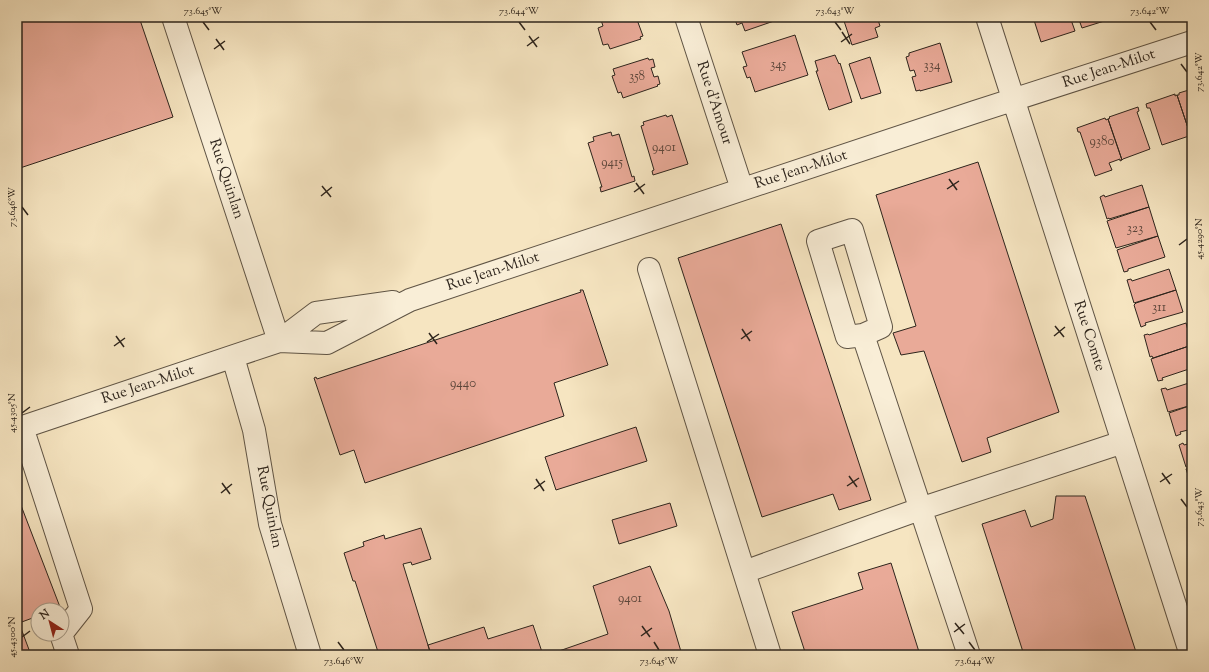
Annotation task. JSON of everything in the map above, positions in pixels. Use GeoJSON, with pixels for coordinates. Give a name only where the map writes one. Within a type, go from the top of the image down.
{"type":"FeatureCollection","features":[{"type":"Feature","properties":{"kind":"street","name":"Rue Quinlan"},"geometry":{"type":"LineString","coordinates":[[173,17],[279,341]]}},
{"type":"Feature","properties":{"kind":"street","name":"Rue d'Amour"},"geometry":{"type":"LineString","coordinates":[[686,17],[742,189]]}},
{"type":"Feature","properties":{"kind":"street","name":"Rue Comte"},"geometry":{"type":"LineString","coordinates":[[987,17],[1191,655]]}},
{"type":"Feature","properties":{"kind":"street","name":"Rue Jean-Milot"},"geometry":{"type":"LineString","coordinates":[[279,341],[327,343],[410,300],[742,189],[1192,42]]}},
{"type":"Feature","properties":{"kind":"street"},"geometry":{"type":"LineString","coordinates":[[649,268],[770,655]]}},
{"type":"Feature","properties":{"kind":"street","name":"Rue Jean-Milot"},"geometry":{"type":"LineString","coordinates":[[20,428],[279,341],[316,313],[410,300]]}},
{"type":"Feature","properties":{"kind":"street"},"geometry":{"type":"LineString","coordinates":[[863,335],[968,655]]}},
{"type":"Feature","properties":{"kind":"street","name":"Rue Quinlan"},"geometry":{"type":"LineString","coordinates":[[233,357],[254,430],[270,524],[310,655]]}},
{"type":"Feature","properties":{"kind":"street"},"geometry":{"type":"LineString","coordinates":[[20,428],[81,610],[70,624]]}},
{"type":"Feature","properties":{"kind":"street"},"geometry":{"type":"LineString","coordinates":[[744,572],[920,509],[1123,442]]}},
{"type":"Feature","properties":{"kind":"street"},"geometry":{"type":"LineString","coordinates":[[64,642],[68,655]]}},
{"type":"Feature","properties":{"kind":"building"},"geometry":{"type":"Polygon","coordinates":[[[17,17],[139,17],[173,117],[17,169],[17,17]]]}},
{"type":"Feature","properties":{"kind":"building"},"geometry":{"type":"Polygon","coordinates":[[[611,17],[636,17],[643,36],[640,37],[641,39],[610,49],[608,44],[603,45],[598,28],[603,26],[601,20],[611,17]]]}},
{"type":"Feature","properties":{"kind":"building"},"geometry":{"type":"Polygon","coordinates":[[[734,17],[773,17],[774,21],[745,31],[742,23],[737,25],[734,17]]]}},
{"type":"Feature","properties":{"kind":"building"},"geometry":{"type":"Polygon","coordinates":[[[877,17],[880,26],[875,28],[878,37],[852,45],[843,18],[877,17]]]}},
{"type":"Feature","properties":{"kind":"building"},"geometry":{"type":"Polygon","coordinates":[[[1033,17],[1070,17],[1075,31],[1041,42],[1033,17]]]}},
{"type":"Feature","properties":{"kind":"building"},"geometry":{"type":"Polygon","coordinates":[[[1078,17],[1117,17],[1082,28],[1078,17]]]}},
{"type":"Feature","properties":{"kind":"building"},"geometry":{"type":"Polygon","coordinates":[[[795,35],[808,75],[755,92],[750,77],[747,78],[743,67],[747,66],[742,52],[795,35]]]}},
{"type":"Feature","properties":{"kind":"building"},"geometry":{"type":"Polygon","coordinates":[[[940,43],[952,82],[916,91],[912,77],[916,76],[914,70],[910,71],[906,57],[909,56],[909,53],[940,43]]]}},
{"type":"Feature","properties":{"kind":"building"},"geometry":{"type":"Polygon","coordinates":[[[835,55],[839,64],[840,63],[852,102],[829,110],[816,71],[818,71],[815,61],[835,55]]]}},
{"type":"Feature","properties":{"kind":"building"},"geometry":{"type":"Polygon","coordinates":[[[870,57],[881,93],[861,99],[849,64],[870,57]]]}},
{"type":"Feature","properties":{"kind":"building"},"geometry":{"type":"Polygon","coordinates":[[[648,58],[649,60],[653,59],[655,67],[651,68],[654,77],[658,76],[660,84],[623,98],[621,92],[618,93],[612,76],[615,75],[613,69],[648,58]]]}},
{"type":"Feature","properties":{"kind":"building"},"geometry":{"type":"Polygon","coordinates":[[[1192,89],[1192,136],[1191,137],[1177,95],[1192,89]]]}},
{"type":"Feature","properties":{"kind":"building"},"geometry":{"type":"Polygon","coordinates":[[[1175,94],[1175,96],[1177,95],[1191,137],[1189,136],[1162,145],[1150,108],[1147,108],[1146,104],[1175,94]]]}},
{"type":"Feature","properties":{"kind":"building"},"geometry":{"type":"Polygon","coordinates":[[[1138,107],[1139,111],[1137,112],[1150,149],[1122,160],[1108,119],[1110,118],[1109,117],[1138,107]]]}},
{"type":"Feature","properties":{"kind":"building"},"geometry":{"type":"Polygon","coordinates":[[[666,115],[667,117],[672,115],[688,164],[653,175],[652,171],[654,170],[641,126],[644,125],[643,122],[666,115]]]}},
{"type":"Feature","properties":{"kind":"building"},"geometry":{"type":"Polygon","coordinates":[[[1105,118],[1106,120],[1108,119],[1122,160],[1120,161],[1120,159],[1109,163],[1112,170],[1095,176],[1080,132],[1078,132],[1077,128],[1105,118]]]}},
{"type":"Feature","properties":{"kind":"building"},"geometry":{"type":"Polygon","coordinates":[[[611,132],[612,136],[619,134],[632,177],[634,176],[635,181],[601,192],[600,187],[602,187],[588,143],[594,141],[593,137],[611,132]]]}},
{"type":"Feature","properties":{"kind":"building"},"geometry":{"type":"Polygon","coordinates":[[[978,162],[1059,412],[987,438],[991,452],[962,462],[924,351],[901,355],[893,333],[916,326],[876,195],[978,162]]]}},
{"type":"Feature","properties":{"kind":"building"},"geometry":{"type":"Polygon","coordinates":[[[1142,185],[1149,207],[1107,219],[1100,197],[1104,195],[1105,197],[1142,185]]]}},
{"type":"Feature","properties":{"kind":"building"},"geometry":{"type":"Polygon","coordinates":[[[1149,207],[1158,236],[1116,248],[1107,221],[1149,207]]]}},
{"type":"Feature","properties":{"kind":"building"},"geometry":{"type":"Polygon","coordinates":[[[781,224],[871,500],[839,510],[833,494],[762,517],[678,258],[781,224]]]}},
{"type":"Feature","properties":{"kind":"building"},"geometry":{"type":"Polygon","coordinates":[[[1158,236],[1165,257],[1128,269],[1128,271],[1124,272],[1117,250],[1158,236]]]}},
{"type":"Feature","properties":{"kind":"building"},"geometry":{"type":"Polygon","coordinates":[[[1169,269],[1176,290],[1134,303],[1127,280],[1131,279],[1132,281],[1169,269]]]}},
{"type":"Feature","properties":{"kind":"building"},"geometry":{"type":"Polygon","coordinates":[[[580,290],[583,290],[608,365],[554,383],[564,416],[365,483],[354,450],[340,455],[314,378],[316,377],[317,379],[581,292],[580,290]]]}},
{"type":"Feature","properties":{"kind":"building"},"geometry":{"type":"Polygon","coordinates":[[[1176,290],[1183,312],[1145,323],[1146,325],[1141,327],[1134,305],[1136,303],[1176,290]]]}},
{"type":"Feature","properties":{"kind":"building"},"geometry":{"type":"Polygon","coordinates":[[[1186,323],[1192,345],[1153,358],[1152,356],[1150,357],[1144,335],[1149,335],[1186,323]]]}},
{"type":"Feature","properties":{"kind":"building"},"geometry":{"type":"Polygon","coordinates":[[[1192,345],[1192,368],[1162,378],[1163,380],[1158,381],[1151,359],[1192,345]]]}},
{"type":"Feature","properties":{"kind":"building"},"geometry":{"type":"Polygon","coordinates":[[[1192,382],[1192,405],[1168,412],[1161,389],[1166,388],[1167,390],[1192,382]]]}},
{"type":"Feature","properties":{"kind":"building"},"geometry":{"type":"Polygon","coordinates":[[[1192,405],[1192,429],[1180,432],[1181,434],[1176,436],[1169,413],[1192,405]]]}},
{"type":"Feature","properties":{"kind":"building"},"geometry":{"type":"Polygon","coordinates":[[[636,427],[647,461],[556,490],[545,457],[636,427]]]}},
{"type":"Feature","properties":{"kind":"building"},"geometry":{"type":"Polygon","coordinates":[[[1183,443],[1184,445],[1192,443],[1192,466],[1186,467],[1179,445],[1183,443]]]}},
{"type":"Feature","properties":{"kind":"building"},"geometry":{"type":"Polygon","coordinates":[[[1192,466],[1192,487],[1186,469],[1192,466]]]}},
{"type":"Feature","properties":{"kind":"building"},"geometry":{"type":"Polygon","coordinates":[[[17,495],[58,602],[30,602],[30,619],[19,623],[31,655],[17,655],[17,495]]]}},
{"type":"Feature","properties":{"kind":"building"},"geometry":{"type":"Polygon","coordinates":[[[1056,496],[1085,496],[1137,655],[1024,655],[982,524],[1025,510],[1031,527],[1053,519],[1056,496]]]}},
{"type":"Feature","properties":{"kind":"building"},"geometry":{"type":"Polygon","coordinates":[[[670,503],[677,526],[619,544],[612,520],[670,503]]]}},
{"type":"Feature","properties":{"kind":"building"},"geometry":{"type":"Polygon","coordinates":[[[421,528],[431,559],[412,565],[411,562],[403,564],[431,655],[379,655],[355,581],[353,581],[344,553],[364,546],[363,542],[384,535],[385,539],[421,528]]]}},
{"type":"Feature","properties":{"kind":"building"},"geometry":{"type":"Polygon","coordinates":[[[891,563],[920,655],[806,655],[792,612],[863,589],[858,573],[891,563]]]}},
{"type":"Feature","properties":{"kind":"building"},"geometry":{"type":"Polygon","coordinates":[[[650,566],[669,611],[682,655],[561,655],[559,651],[608,634],[593,586],[650,566]]]}},
{"type":"Feature","properties":{"kind":"building"},"geometry":{"type":"Polygon","coordinates":[[[533,625],[543,655],[431,655],[428,645],[484,627],[488,639],[533,625]]]}}]}
